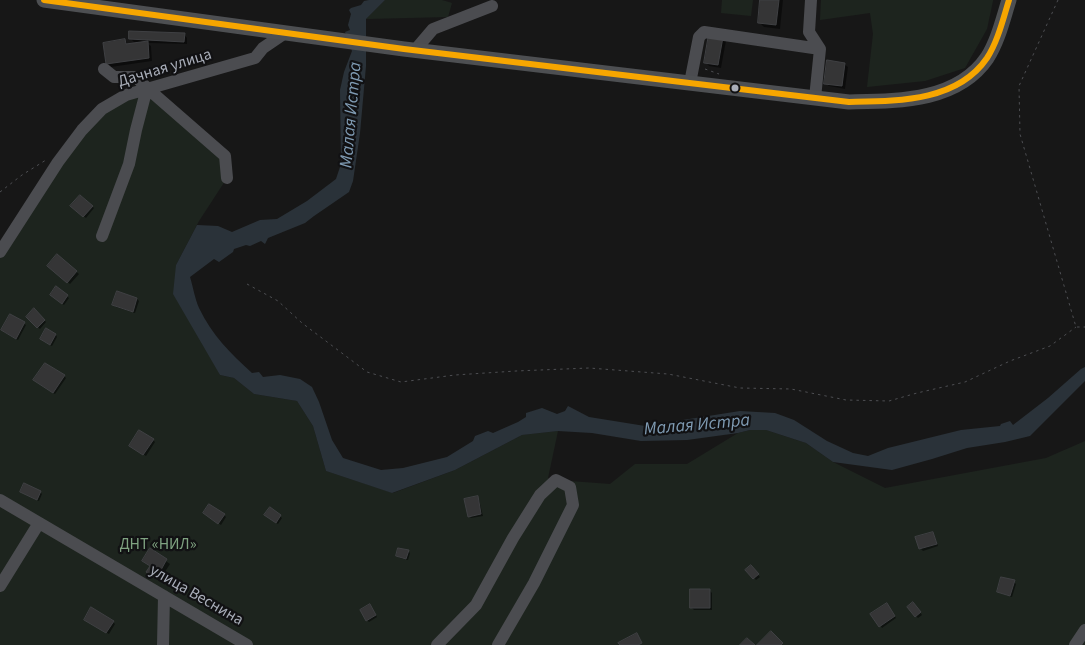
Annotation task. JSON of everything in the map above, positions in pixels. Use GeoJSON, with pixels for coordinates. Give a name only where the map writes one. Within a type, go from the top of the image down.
{"type":"FeatureCollection","features":[{"type":"Feature","properties":{"kind":"main road"},"geometry":{"type":"LineString","coordinates":[[44,0],[410,49],[849,102],[926,97],[947,90],[966,79],[987,57],[995,42],[1009,0]]}},
{"type":"Feature","properties":{"kind":"street"},"geometry":{"type":"LineString","coordinates":[[811,0],[809,32],[820,49],[815,98]]}},
{"type":"Feature","properties":{"kind":"street"},"geometry":{"type":"LineString","coordinates":[[410,49],[433,29],[492,6]]}},
{"type":"Feature","properties":{"kind":"street"},"geometry":{"type":"LineString","coordinates":[[690,83],[699,37],[704,32],[820,49]]}},
{"type":"Feature","properties":{"kind":"street","name":"Дачная улица"},"geometry":{"type":"LineString","coordinates":[[0,252],[58,162],[82,130],[102,109],[126,94],[255,58],[263,48],[285,33]]}},
{"type":"Feature","properties":{"kind":"street"},"geometry":{"type":"LineString","coordinates":[[104,69],[114,77],[136,78],[225,156],[227,178]]}},
{"type":"Feature","properties":{"kind":"street"},"geometry":{"type":"LineString","coordinates":[[102,236],[129,164],[148,88]]}},
{"type":"Feature","properties":{"kind":"street"},"geometry":{"type":"LineString","coordinates":[[437,645],[476,605],[513,538],[540,495],[556,480],[570,487],[573,505],[534,583],[498,645]]}},
{"type":"Feature","properties":{"kind":"street","name":"улица Веснина"},"geometry":{"type":"LineString","coordinates":[[0,500],[247,645]]}},
{"type":"Feature","properties":{"kind":"street"},"geometry":{"type":"LineString","coordinates":[[0,586],[39,523]]}},
{"type":"Feature","properties":{"kind":"street"},"geometry":{"type":"LineString","coordinates":[[163,645],[164,596]]}},
{"type":"Feature","properties":{"kind":"street"},"geometry":{"type":"LineString","coordinates":[[1075,645],[1085,630]]}},
{"type":"Feature","properties":{"kind":"path"},"geometry":{"type":"LineString","coordinates":[[1058,0],[1019,86],[1020,134],[1076,326]]}},
{"type":"Feature","properties":{"kind":"path"},"geometry":{"type":"LineString","coordinates":[[0,192],[37,165],[50,158],[58,162]]}},
{"type":"Feature","properties":{"kind":"path"},"geometry":{"type":"LineString","coordinates":[[247,284],[278,301],[302,323],[366,372],[401,382],[473,374],[589,368],[668,374],[740,388],[791,389],[846,400],[889,402],[916,393],[965,382],[1010,361],[1050,346],[1076,326],[1085,327]]}},
{"type":"Feature","properties":{"kind":"green space"},"geometry":{"type":"Polygon","coordinates":[[[385,0],[442,0],[452,3],[448,17],[366,19],[385,0]]]}},
{"type":"Feature","properties":{"kind":"green space"},"geometry":{"type":"Polygon","coordinates":[[[722,0],[753,0],[751,16],[721,13],[722,0]]]}},
{"type":"Feature","properties":{"kind":"green space"},"geometry":{"type":"Polygon","coordinates":[[[821,0],[993,1],[987,29],[965,68],[925,81],[867,87],[873,34],[870,13],[820,20],[821,0]]]}},
{"type":"Feature","properties":{"kind":"green space","name":"ДНТ «НИЛ»"},"geometry":{"type":"Polygon","coordinates":[[[147,88],[225,156],[227,178],[199,221],[176,265],[220,375],[234,378],[254,394],[297,401],[313,426],[326,471],[393,493],[455,470],[522,435],[558,431],[548,478],[610,484],[635,464],[687,464],[738,433],[750,430],[766,430],[806,443],[833,462],[885,488],[1046,458],[1085,441],[1085,645],[0,645],[0,252],[102,109],[147,88]]]}},
{"type":"Feature","properties":{"kind":"water","name":"Малая Истра"},"geometry":{"type":"Polygon","coordinates":[[[369,0],[385,0],[366,19],[366,66],[360,133],[353,181],[349,192],[305,223],[268,238],[265,244],[261,241],[250,246],[246,245],[234,249],[233,252],[219,262],[214,259],[190,277],[204,318],[229,351],[252,373],[259,372],[263,377],[280,375],[300,379],[312,387],[332,440],[343,458],[381,470],[403,468],[447,457],[473,441],[475,436],[488,431],[493,433],[518,422],[526,417],[526,413],[542,408],[557,414],[565,411],[568,406],[589,417],[645,426],[740,411],[775,413],[794,420],[827,441],[853,453],[868,456],[888,448],[961,430],[1000,426],[1010,421],[1013,425],[1085,367],[1085,381],[1030,436],[967,448],[892,470],[833,462],[806,443],[766,430],[750,430],[687,440],[641,441],[592,433],[558,431],[522,435],[455,470],[392,493],[326,471],[313,426],[297,401],[254,394],[234,378],[220,375],[173,294],[176,265],[197,225],[218,226],[232,232],[260,220],[277,219],[307,201],[336,179],[341,164],[340,90],[352,51],[345,32],[350,30],[348,25],[351,14],[349,10],[369,0]]]}},
{"type":"Feature","properties":{"kind":"building"},"geometry":{"type":"Polygon","coordinates":[[[760,0],[779,0],[776,25],[758,23],[760,0]]]}},
{"type":"Feature","properties":{"kind":"building"},"geometry":{"type":"Polygon","coordinates":[[[129,31],[185,33],[184,42],[129,39],[129,31]]]}},
{"type":"Feature","properties":{"kind":"building"},"geometry":{"type":"Polygon","coordinates":[[[709,34],[723,37],[718,65],[704,63],[709,34]]]}},
{"type":"Feature","properties":{"kind":"building"},"geometry":{"type":"Polygon","coordinates":[[[125,39],[126,44],[148,41],[149,58],[106,64],[103,43],[125,39]]]}},
{"type":"Feature","properties":{"kind":"building"},"geometry":{"type":"Polygon","coordinates":[[[827,60],[845,63],[842,86],[824,84],[827,60]]]}},
{"type":"Feature","properties":{"kind":"building"},"geometry":{"type":"Polygon","coordinates":[[[80,195],[93,206],[83,217],[70,206],[80,195]]]}},
{"type":"Feature","properties":{"kind":"building"},"geometry":{"type":"Polygon","coordinates":[[[57,254],[77,271],[67,283],[47,266],[57,254]]]}},
{"type":"Feature","properties":{"kind":"building"},"geometry":{"type":"Polygon","coordinates":[[[56,286],[68,295],[62,304],[50,295],[56,286]]]}},
{"type":"Feature","properties":{"kind":"building"},"geometry":{"type":"Polygon","coordinates":[[[117,291],[137,298],[133,312],[112,305],[117,291]]]}},
{"type":"Feature","properties":{"kind":"building"},"geometry":{"type":"Polygon","coordinates":[[[34,308],[45,320],[37,328],[26,317],[34,308]]]}},
{"type":"Feature","properties":{"kind":"building"},"geometry":{"type":"Polygon","coordinates":[[[10,314],[25,322],[16,339],[1,330],[10,314]]]}},
{"type":"Feature","properties":{"kind":"building"},"geometry":{"type":"Polygon","coordinates":[[[46,328],[56,334],[50,345],[40,339],[46,328]]]}},
{"type":"Feature","properties":{"kind":"building"},"geometry":{"type":"Polygon","coordinates":[[[45,363],[65,375],[53,393],[33,380],[45,363]]]}},
{"type":"Feature","properties":{"kind":"building"},"geometry":{"type":"Polygon","coordinates":[[[139,430],[154,439],[143,455],[129,446],[139,430]]]}},
{"type":"Feature","properties":{"kind":"building"},"geometry":{"type":"Polygon","coordinates":[[[24,483],[41,491],[37,500],[20,492],[24,483]]]}},
{"type":"Feature","properties":{"kind":"building"},"geometry":{"type":"Polygon","coordinates":[[[478,496],[481,514],[468,517],[464,499],[478,496]]]}},
{"type":"Feature","properties":{"kind":"building"},"geometry":{"type":"Polygon","coordinates":[[[209,504],[225,514],[218,524],[203,513],[209,504]]]}},
{"type":"Feature","properties":{"kind":"building"},"geometry":{"type":"Polygon","coordinates":[[[270,507],[281,515],[276,523],[264,515],[270,507]]]}},
{"type":"Feature","properties":{"kind":"building"},"geometry":{"type":"Polygon","coordinates":[[[933,532],[937,544],[919,549],[915,537],[933,532]]]}},
{"type":"Feature","properties":{"kind":"building"},"geometry":{"type":"Polygon","coordinates":[[[150,548],[167,559],[156,579],[146,572],[150,566],[142,561],[150,548]]]}},
{"type":"Feature","properties":{"kind":"building"},"geometry":{"type":"Polygon","coordinates":[[[398,548],[409,550],[406,559],[396,556],[398,548]]]}},
{"type":"Feature","properties":{"kind":"building"},"geometry":{"type":"Polygon","coordinates":[[[751,565],[759,574],[753,579],[745,570],[751,565]]]}},
{"type":"Feature","properties":{"kind":"building"},"geometry":{"type":"Polygon","coordinates":[[[1001,577],[1015,580],[1010,596],[997,592],[1001,577]]]}},
{"type":"Feature","properties":{"kind":"building"},"geometry":{"type":"Polygon","coordinates":[[[690,589],[710,589],[710,608],[690,608],[690,589]]]}},
{"type":"Feature","properties":{"kind":"building"},"geometry":{"type":"Polygon","coordinates":[[[913,602],[921,612],[915,617],[907,607],[913,602]]]}},
{"type":"Feature","properties":{"kind":"building"},"geometry":{"type":"Polygon","coordinates":[[[887,603],[895,616],[879,627],[870,614],[887,603]]]}},
{"type":"Feature","properties":{"kind":"building"},"geometry":{"type":"Polygon","coordinates":[[[370,604],[376,615],[366,621],[360,610],[370,604]]]}},
{"type":"Feature","properties":{"kind":"building"},"geometry":{"type":"Polygon","coordinates":[[[91,607],[114,621],[106,633],[84,620],[91,607]]]}},
{"type":"Feature","properties":{"kind":"building"},"geometry":{"type":"Polygon","coordinates":[[[771,631],[783,643],[781,645],[757,645],[771,631]]]}},
{"type":"Feature","properties":{"kind":"building"},"geometry":{"type":"Polygon","coordinates":[[[637,633],[642,643],[638,645],[620,645],[618,643],[637,633]]]}},
{"type":"Feature","properties":{"kind":"building"},"geometry":{"type":"Polygon","coordinates":[[[747,638],[755,645],[740,645],[747,638]]]}},
{"type":"Feature","properties":{"kind":"transit line"},"geometry":{"type":"LineString","coordinates":[[44,0],[404,49],[849,102],[887,101],[925,96],[943,91],[960,83],[987,58],[997,37],[1009,0]]}}]}
